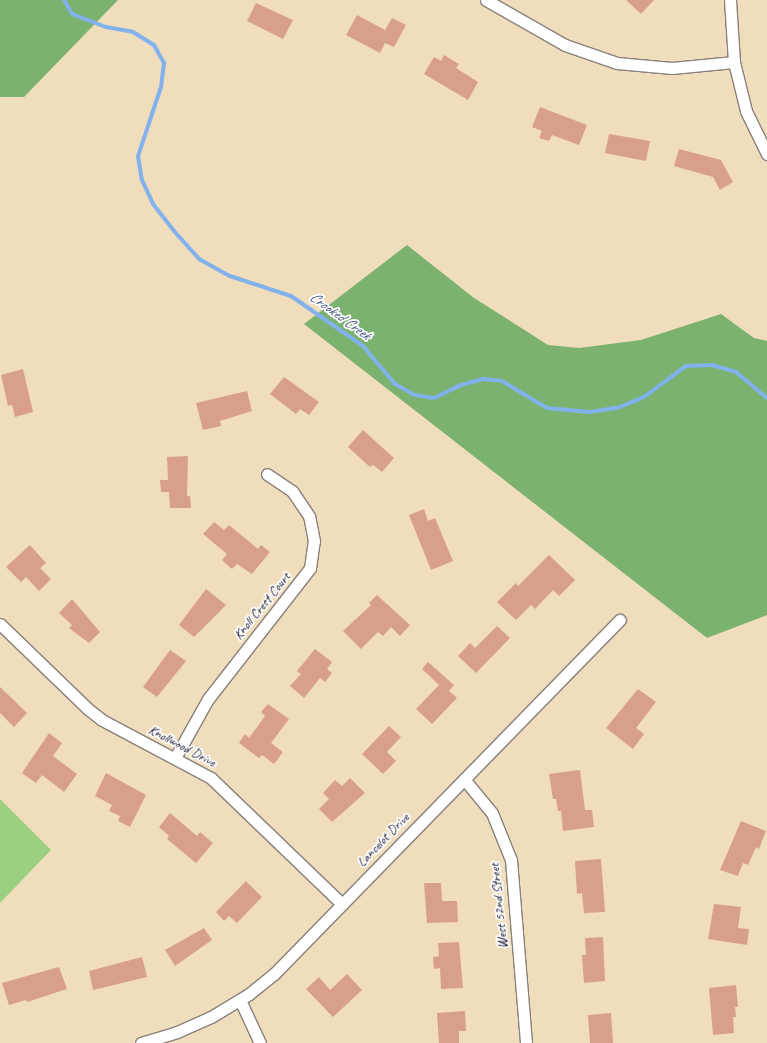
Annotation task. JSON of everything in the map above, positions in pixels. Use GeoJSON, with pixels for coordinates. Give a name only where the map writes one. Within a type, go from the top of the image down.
{"type":"FeatureCollection","features":[{"type":"Feature","properties":{"kind":"street"},"geometry":{"type":"LineString","coordinates":[[486,0],[568,46],[618,63],[672,68],[734,62]]}},
{"type":"Feature","properties":{"kind":"street"},"geometry":{"type":"LineString","coordinates":[[730,0],[734,62],[746,111],[767,154]]}},
{"type":"Feature","properties":{"kind":"street","name":"Knoll Crest Court"},"geometry":{"type":"LineString","coordinates":[[175,758],[208,699],[310,568],[314,541],[308,516],[292,491],[267,474]]}},
{"type":"Feature","properties":{"kind":"street","name":"Lancelot Drive"},"geometry":{"type":"LineString","coordinates":[[141,1043],[194,1025],[240,1000],[274,974],[620,620]]}},
{"type":"Feature","properties":{"kind":"street","name":"Knollwood Drive"},"geometry":{"type":"LineString","coordinates":[[0,624],[88,709],[118,729],[202,771],[224,788],[342,904]]}},
{"type":"Feature","properties":{"kind":"street","name":"West 52nd Street"},"geometry":{"type":"LineString","coordinates":[[464,779],[492,813],[511,860],[526,1043]]}},
{"type":"Feature","properties":{"kind":"street"},"geometry":{"type":"LineString","coordinates":[[240,1000],[260,1043]]}},
{"type":"Feature","properties":{"kind":"green space"},"geometry":{"type":"Polygon","coordinates":[[[0,0],[118,0],[24,97],[0,97],[0,0]]]}},
{"type":"Feature","properties":{"kind":"green space"},"geometry":{"type":"Polygon","coordinates":[[[407,245],[474,298],[548,345],[579,348],[641,340],[721,314],[754,338],[767,341],[767,615],[707,638],[304,324],[407,245]]]}},
{"type":"Feature","properties":{"kind":"green space"},"geometry":{"type":"Polygon","coordinates":[[[0,799],[51,850],[0,903],[0,799]]]}},
{"type":"Feature","properties":{"kind":"building"},"geometry":{"type":"Polygon","coordinates":[[[626,0],[654,0],[641,14],[626,0]]]}},
{"type":"Feature","properties":{"kind":"building"},"geometry":{"type":"Polygon","coordinates":[[[256,3],[293,20],[283,39],[247,21],[256,3]]]}},
{"type":"Feature","properties":{"kind":"building"},"geometry":{"type":"Polygon","coordinates":[[[357,15],[385,30],[392,18],[406,25],[394,47],[385,43],[380,53],[346,35],[357,15]]]}},
{"type":"Feature","properties":{"kind":"building"},"geometry":{"type":"Polygon","coordinates":[[[444,55],[459,64],[456,68],[478,82],[468,100],[424,74],[434,57],[441,61],[444,55]]]}},
{"type":"Feature","properties":{"kind":"building"},"geometry":{"type":"Polygon","coordinates":[[[540,107],[587,125],[579,145],[552,135],[549,141],[539,138],[542,131],[532,127],[540,107]]]}},
{"type":"Feature","properties":{"kind":"building"},"geometry":{"type":"Polygon","coordinates":[[[609,134],[650,141],[646,161],[605,153],[609,134]]]}},
{"type":"Feature","properties":{"kind":"building"},"geometry":{"type":"Polygon","coordinates":[[[679,149],[721,160],[733,182],[720,190],[713,177],[674,166],[679,149]]]}},
{"type":"Feature","properties":{"kind":"building"},"geometry":{"type":"Polygon","coordinates":[[[23,369],[33,412],[15,417],[12,405],[8,406],[1,375],[23,369]]]}},
{"type":"Feature","properties":{"kind":"building"},"geometry":{"type":"Polygon","coordinates":[[[284,377],[319,402],[309,415],[300,409],[296,414],[270,394],[284,377]]]}},
{"type":"Feature","properties":{"kind":"building"},"geometry":{"type":"Polygon","coordinates":[[[247,391],[252,411],[220,421],[221,426],[203,430],[196,403],[247,391]]]}},
{"type":"Feature","properties":{"kind":"building"},"geometry":{"type":"Polygon","coordinates":[[[363,430],[394,458],[382,472],[373,465],[370,467],[348,447],[363,430]]]}},
{"type":"Feature","properties":{"kind":"building"},"geometry":{"type":"Polygon","coordinates":[[[188,456],[187,496],[190,496],[191,508],[170,508],[169,492],[161,492],[160,480],[168,480],[167,457],[188,456]]]}},
{"type":"Feature","properties":{"kind":"building"},"geometry":{"type":"Polygon","coordinates":[[[424,509],[428,521],[435,518],[453,561],[431,570],[409,515],[424,509]]]}},
{"type":"Feature","properties":{"kind":"building"},"geometry":{"type":"Polygon","coordinates":[[[214,522],[224,530],[229,525],[258,549],[261,545],[270,552],[252,574],[237,564],[232,569],[222,560],[227,554],[203,534],[214,522]]]}},
{"type":"Feature","properties":{"kind":"building"},"geometry":{"type":"Polygon","coordinates":[[[30,545],[46,563],[40,568],[51,579],[39,591],[26,577],[21,582],[6,567],[30,545]]]}},
{"type":"Feature","properties":{"kind":"building"},"geometry":{"type":"Polygon","coordinates":[[[549,555],[575,580],[559,596],[553,590],[535,609],[531,605],[516,620],[497,602],[516,583],[518,586],[549,555]]]}},
{"type":"Feature","properties":{"kind":"building"},"geometry":{"type":"Polygon","coordinates":[[[206,589],[226,605],[194,637],[179,625],[206,589]]]}},
{"type":"Feature","properties":{"kind":"building"},"geometry":{"type":"Polygon","coordinates":[[[377,595],[410,625],[400,636],[391,627],[383,636],[378,632],[361,649],[343,631],[371,605],[369,603],[377,595]]]}},
{"type":"Feature","properties":{"kind":"building"},"geometry":{"type":"Polygon","coordinates":[[[72,599],[100,632],[89,643],[69,628],[72,625],[59,613],[72,599]]]}},
{"type":"Feature","properties":{"kind":"building"},"geometry":{"type":"Polygon","coordinates":[[[497,626],[510,638],[476,673],[458,656],[470,643],[475,648],[497,626]]]}},
{"type":"Feature","properties":{"kind":"building"},"geometry":{"type":"Polygon","coordinates":[[[315,649],[332,662],[327,669],[332,673],[325,682],[320,678],[304,698],[290,686],[301,674],[297,671],[315,649]]]}},
{"type":"Feature","properties":{"kind":"building"},"geometry":{"type":"Polygon","coordinates":[[[170,650],[186,661],[157,697],[143,687],[170,650]]]}},
{"type":"Feature","properties":{"kind":"building"},"geometry":{"type":"Polygon","coordinates":[[[428,662],[454,685],[449,691],[457,698],[432,724],[416,709],[439,685],[422,669],[428,662]]]}},
{"type":"Feature","properties":{"kind":"building"},"geometry":{"type":"Polygon","coordinates":[[[0,687],[27,713],[14,727],[0,713],[0,687]]]}},
{"type":"Feature","properties":{"kind":"building"},"geometry":{"type":"Polygon","coordinates":[[[638,689],[656,702],[636,728],[644,734],[633,749],[606,728],[638,689]]]}},
{"type":"Feature","properties":{"kind":"building"},"geometry":{"type":"Polygon","coordinates":[[[268,704],[289,719],[271,743],[283,752],[274,764],[262,755],[259,758],[239,743],[245,734],[249,738],[265,716],[261,712],[268,704]]]}},
{"type":"Feature","properties":{"kind":"building"},"geometry":{"type":"Polygon","coordinates":[[[389,726],[401,737],[387,752],[396,761],[383,774],[362,754],[389,726]]]}},
{"type":"Feature","properties":{"kind":"building"},"geometry":{"type":"Polygon","coordinates":[[[49,733],[62,743],[53,756],[77,774],[64,792],[42,775],[36,783],[22,773],[49,733]]]}},
{"type":"Feature","properties":{"kind":"building"},"geometry":{"type":"Polygon","coordinates":[[[580,770],[585,810],[592,810],[594,827],[563,831],[561,811],[558,811],[556,799],[553,799],[549,774],[580,770]]]}},
{"type":"Feature","properties":{"kind":"building"},"geometry":{"type":"Polygon","coordinates":[[[106,773],[146,795],[130,827],[118,821],[120,816],[109,811],[112,805],[95,796],[106,773]]]}},
{"type":"Feature","properties":{"kind":"building"},"geometry":{"type":"Polygon","coordinates":[[[350,778],[365,793],[332,822],[319,809],[329,799],[323,793],[335,780],[342,786],[350,778]]]}},
{"type":"Feature","properties":{"kind":"building"},"geometry":{"type":"Polygon","coordinates":[[[170,813],[197,836],[200,832],[213,843],[196,863],[167,839],[169,836],[159,827],[170,813]]]}},
{"type":"Feature","properties":{"kind":"building"},"geometry":{"type":"Polygon","coordinates":[[[741,821],[766,831],[759,849],[756,847],[748,865],[743,863],[738,876],[720,870],[741,821]]]}},
{"type":"Feature","properties":{"kind":"building"},"geometry":{"type":"Polygon","coordinates":[[[601,859],[605,912],[584,913],[582,893],[577,894],[575,861],[601,859]]]}},
{"type":"Feature","properties":{"kind":"building"},"geometry":{"type":"Polygon","coordinates":[[[246,881],[262,897],[237,923],[229,916],[224,921],[216,912],[246,881]]]}},
{"type":"Feature","properties":{"kind":"building"},"geometry":{"type":"Polygon","coordinates":[[[424,883],[441,883],[442,901],[457,901],[458,922],[427,923],[424,883]]]}},
{"type":"Feature","properties":{"kind":"building"},"geometry":{"type":"Polygon","coordinates":[[[714,904],[741,907],[738,928],[749,929],[747,945],[708,939],[714,904]]]}},
{"type":"Feature","properties":{"kind":"building"},"geometry":{"type":"Polygon","coordinates":[[[204,928],[212,940],[175,966],[165,950],[204,928]]]}},
{"type":"Feature","properties":{"kind":"building"},"geometry":{"type":"Polygon","coordinates":[[[603,937],[605,981],[584,983],[582,955],[586,955],[585,938],[603,937]]]}},
{"type":"Feature","properties":{"kind":"building"},"geometry":{"type":"Polygon","coordinates":[[[459,942],[463,988],[441,989],[440,968],[434,969],[433,957],[439,956],[438,943],[459,942]]]}},
{"type":"Feature","properties":{"kind":"building"},"geometry":{"type":"Polygon","coordinates":[[[142,957],[147,977],[93,990],[89,971],[142,957]]]}},
{"type":"Feature","properties":{"kind":"building"},"geometry":{"type":"Polygon","coordinates":[[[59,967],[67,989],[27,1002],[26,1000],[9,1005],[2,983],[59,967]]]}},
{"type":"Feature","properties":{"kind":"building"},"geometry":{"type":"Polygon","coordinates":[[[347,974],[362,990],[333,1017],[306,989],[319,977],[330,990],[347,974]]]}},
{"type":"Feature","properties":{"kind":"building"},"geometry":{"type":"Polygon","coordinates":[[[736,985],[738,1007],[735,1007],[736,1017],[733,1017],[734,1033],[713,1035],[709,988],[736,985]]]}},
{"type":"Feature","properties":{"kind":"building"},"geometry":{"type":"Polygon","coordinates":[[[465,1011],[466,1031],[459,1031],[459,1043],[439,1043],[437,1013],[465,1011]]]}},
{"type":"Feature","properties":{"kind":"building"},"geometry":{"type":"Polygon","coordinates":[[[611,1013],[613,1043],[590,1043],[588,1015],[611,1013]]]}},
{"type":"Feature","properties":{"kind":"waterway","name":"Crooked Creek"},"geometry":{"type":"LineString","coordinates":[[64,0],[72,14],[106,27],[133,32],[154,45],[164,63],[161,87],[138,156],[142,180],[153,204],[174,231],[199,259],[230,276],[291,296],[363,346],[395,384],[415,395],[434,398],[461,385],[484,379],[502,381],[547,408],[590,412],[620,407],[644,397],[686,366],[712,365],[736,372],[767,398]]}}]}
